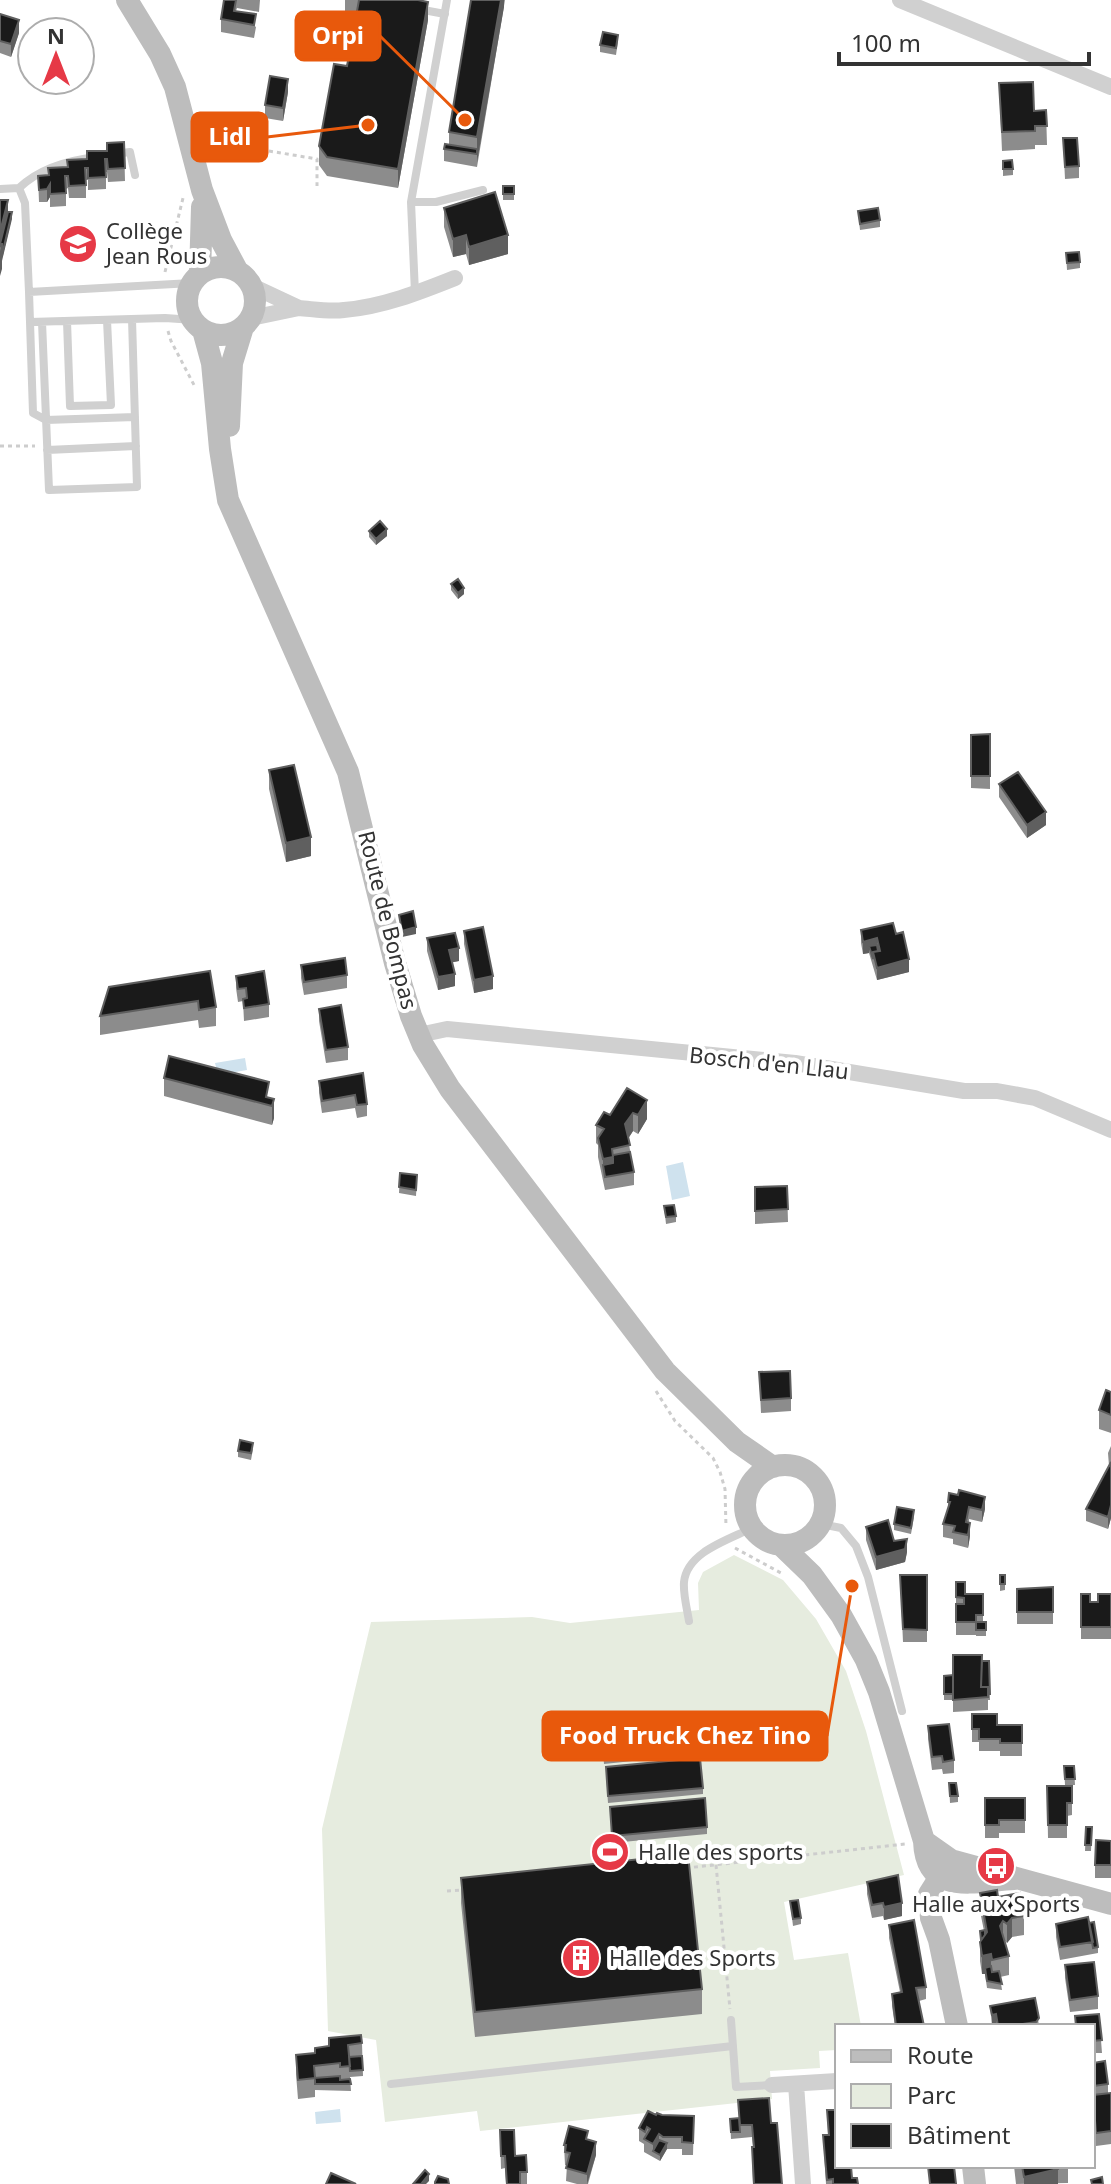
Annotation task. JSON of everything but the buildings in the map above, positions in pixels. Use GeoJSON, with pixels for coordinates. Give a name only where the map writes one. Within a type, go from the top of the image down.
{"type":"FeatureCollection","features":[{"type":"Feature","properties":{"kind":"main road"},"geometry":{"type":"LineString","coordinates":[[127,0],[160,54],[175,87],[195,163],[192,188],[203,239],[196,278],[188,295],[188,308],[198,325],[224,334],[247,322],[255,308],[244,278],[192,188]]}},
{"type":"Feature","properties":{"kind":"main road"},"geometry":{"type":"LineString","coordinates":[[196,278],[211,268],[224,267],[244,278]]}},
{"type":"Feature","properties":{"kind":"main road","name":"Route de Bompas"},"geometry":{"type":"LineString","coordinates":[[247,322],[232,363],[229,429],[248,550]]}},
{"type":"Feature","properties":{"kind":"main road","name":"Route de Bompas"},"geometry":{"type":"LineString","coordinates":[[198,325],[212,363],[228,500],[348,772],[361,814],[395,963],[419,1035],[450,1089],[665,1371],[737,1442],[773,1467]]}},
{"type":"Feature","properties":{"kind":"main road","name":"Route de Bompas"},"geometry":{"type":"LineString","coordinates":[[737,1442],[752,1482]]}},
{"type":"Feature","properties":{"kind":"main road"},"geometry":{"type":"LineString","coordinates":[[812,1575],[815,1531],[826,1509],[824,1493],[816,1479],[804,1470],[789,1465],[773,1467],[752,1482],[746,1497],[745,1513],[752,1528],[765,1540],[782,1546],[796,1545],[815,1531]]}},
{"type":"Feature","properties":{"kind":"main road"},"geometry":{"type":"LineString","coordinates":[[782,1546],[812,1575],[841,1615],[866,1660],[879,1692],[914,1843],[952,1875],[1014,1879],[1111,1904]]}},
{"type":"Feature","properties":{"kind":"main road"},"geometry":{"type":"LineString","coordinates":[[939,1940],[940,1896],[952,1875]]}},
{"type":"Feature","properties":{"kind":"main road"},"geometry":{"type":"LineString","coordinates":[[952,1875],[929,1894],[931,1918],[939,1940],[957,2024]]}},
{"type":"Feature","properties":{"kind":"street"},"geometry":{"type":"LineString","coordinates":[[900,0],[1111,87]]}},
{"type":"Feature","properties":{"kind":"street"},"geometry":{"type":"LineString","coordinates":[[244,278],[299,308]]}},
{"type":"Feature","properties":{"kind":"street"},"geometry":{"type":"LineString","coordinates":[[247,322],[299,308],[340,311],[415,294],[455,278]]}},
{"type":"Feature","properties":{"kind":"street","name":"Bosch d'en Llau"},"geometry":{"type":"LineString","coordinates":[[419,1035],[447,1029],[795,1063],[964,1091],[997,1091],[1035,1098],[1111,1130]]}},
{"type":"Feature","properties":{"kind":"street"},"geometry":{"type":"LineString","coordinates":[[772,2085],[835,2081]]}},
{"type":"Feature","properties":{"kind":"street"},"geometry":{"type":"LineString","coordinates":[[796,2084],[803,2184]]}},
{"type":"Feature","properties":{"kind":"lane"},"geometry":{"type":"LineString","coordinates":[[415,294],[411,202],[447,0]]}},
{"type":"Feature","properties":{"kind":"lane"},"geometry":{"type":"LineString","coordinates":[[415,8],[445,14]]}},
{"type":"Feature","properties":{"kind":"lane"},"geometry":{"type":"LineString","coordinates":[[0,189],[19,188],[30,178],[73,160],[130,152],[135,175]]}},
{"type":"Feature","properties":{"kind":"lane"},"geometry":{"type":"LineString","coordinates":[[19,188],[25,203],[33,413],[46,420],[135,417]]}},
{"type":"Feature","properties":{"kind":"lane"},"geometry":{"type":"LineString","coordinates":[[411,202],[436,202],[483,190]]}},
{"type":"Feature","properties":{"kind":"lane"},"geometry":{"type":"LineString","coordinates":[[29,292],[164,286],[196,278]]}},
{"type":"Feature","properties":{"kind":"lane"},"geometry":{"type":"LineString","coordinates":[[30,322],[165,318],[198,325]]}},
{"type":"Feature","properties":{"kind":"lane"},"geometry":{"type":"LineString","coordinates":[[42,322],[49,490],[137,487],[132,319]]}},
{"type":"Feature","properties":{"kind":"lane"},"geometry":{"type":"LineString","coordinates":[[67,321],[70,406],[83,406],[111,405],[107,320]]}},
{"type":"Feature","properties":{"kind":"lane"},"geometry":{"type":"LineString","coordinates":[[47,448],[136,446]]}},
{"type":"Feature","properties":{"kind":"lane"},"geometry":{"type":"LineString","coordinates":[[689,1621],[683,1584],[687,1568],[705,1551],[752,1528]]}},
{"type":"Feature","properties":{"kind":"lane"},"geometry":{"type":"LineString","coordinates":[[815,1531],[841,1528],[856,1546],[868,1577],[902,1711]]}},
{"type":"Feature","properties":{"kind":"lane"},"geometry":{"type":"LineString","coordinates":[[731,2020],[736,2087],[772,2085]]}},
{"type":"Feature","properties":{"kind":"lane"},"geometry":{"type":"LineString","coordinates":[[391,2084],[733,2046]]}},
{"type":"Feature","properties":{"kind":"path"},"geometry":{"type":"LineString","coordinates":[[195,163],[226,157],[248,160],[251,148],[317,159],[317,186]]}},
{"type":"Feature","properties":{"kind":"path"},"geometry":{"type":"LineString","coordinates":[[164,286],[167,257],[183,198],[192,188]]}},
{"type":"Feature","properties":{"kind":"path"},"geometry":{"type":"LineString","coordinates":[[165,318],[171,341],[199,395]]}},
{"type":"Feature","properties":{"kind":"path"},"geometry":{"type":"LineString","coordinates":[[0,446],[47,448]]}},
{"type":"Feature","properties":{"kind":"path"},"geometry":{"type":"LineString","coordinates":[[655,1388],[675,1421],[713,1458],[720,1472],[725,1489],[724,1517],[728,1540],[737,1551],[784,1575]]}},
{"type":"Feature","properties":{"kind":"path"},"geometry":{"type":"LineString","coordinates":[[684,1868],[914,1843]]}},
{"type":"Feature","properties":{"kind":"path"},"geometry":{"type":"LineString","coordinates":[[716,1865],[731,2020]]}},
{"type":"Feature","properties":{"kind":"path"},"geometry":{"type":"LineString","coordinates":[[447,1891],[463,1890]]}},
{"type":"Feature","properties":{"kind":"green space","name":"Halle des sports"},"geometry":{"type":"Polygon","coordinates":[[[734,1555],[783,1580],[816,1619],[846,1671],[866,1731],[904,1875],[784,1902],[794,1960],[848,1953],[861,2024],[835,2024],[835,2050],[819,2051],[820,2068],[770,2071],[772,2099],[480,2131],[477,2111],[385,2122],[376,2040],[328,2031],[322,1829],[371,1622],[532,1617],[570,1623],[699,1610],[698,1583],[703,1572],[734,1555]]]}},
{"type":"Feature","properties":{"kind":"water"},"geometry":{"type":"Polygon","coordinates":[[[245,1058],[247,1070],[218,1075],[215,1063],[245,1058]]]}},
{"type":"Feature","properties":{"kind":"water"},"geometry":{"type":"Polygon","coordinates":[[[683,1162],[690,1196],[672,1200],[666,1166],[683,1162]]]}},
{"type":"Feature","properties":{"kind":"water"},"geometry":{"type":"Polygon","coordinates":[[[340,2109],[341,2122],[316,2124],[315,2112],[340,2109]]]}},
{"type":"Feature","properties":{"kind":"place","name":"Orpi"},"geometry":{"type":"Point","coordinates":[465,120]}},
{"type":"Feature","properties":{"kind":"place","name":"Lidl"},"geometry":{"type":"Point","coordinates":[368,125]}},
{"type":"Feature","properties":{"kind":"place","name":"Collège Jean Rous"},"geometry":{"type":"Point","coordinates":[78,244]}},
{"type":"Feature","properties":{"kind":"place","name":"Food Truck Chez Tino"},"geometry":{"type":"Point","coordinates":[852,1586]}},
{"type":"Feature","properties":{"kind":"place","name":"Halle des sports"},"geometry":{"type":"Point","coordinates":[610,1852]}},
{"type":"Feature","properties":{"kind":"place","name":"Halle aux Sports"},"geometry":{"type":"Point","coordinates":[996,1866]}},
{"type":"Feature","properties":{"kind":"place","name":"Halle des Sports"},"geometry":{"type":"Point","coordinates":[581,1958]}}]}
